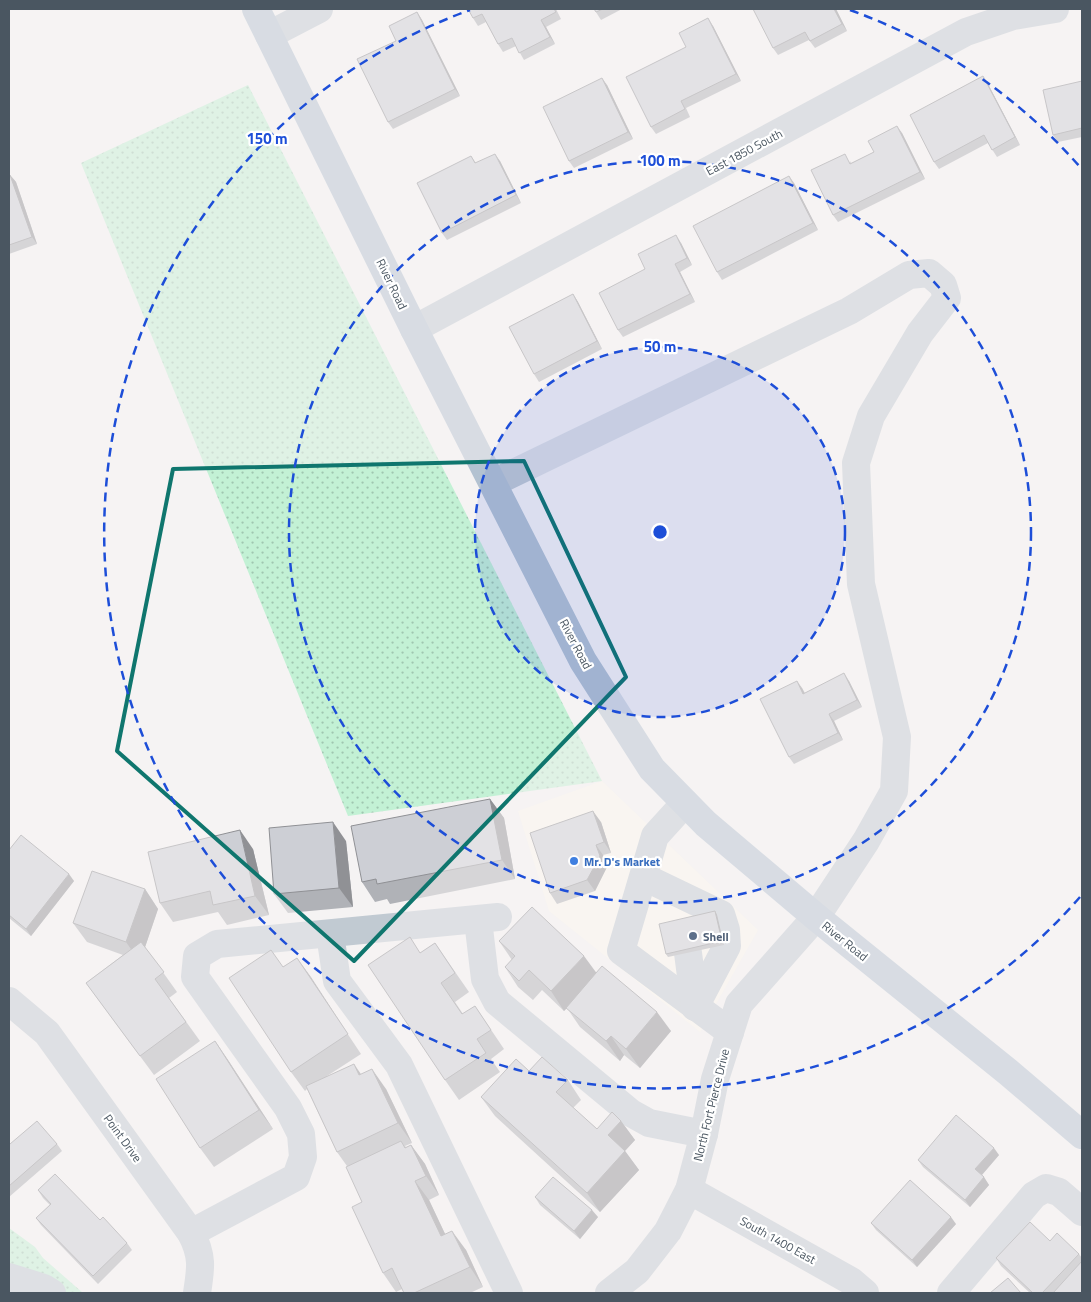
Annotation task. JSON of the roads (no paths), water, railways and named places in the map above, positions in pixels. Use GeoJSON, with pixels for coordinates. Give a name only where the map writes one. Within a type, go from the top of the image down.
{"type":"FeatureCollection","features":[{"type":"Feature","properties":{"kind":"main road","name":"River Road"},"geometry":{"type":"LineString","coordinates":[[256,9],[414,328],[584,661],[652,769],[706,824],[816,917],[1082,1135]]}},
{"type":"Feature","properties":{"kind":"street"},"geometry":{"type":"LineString","coordinates":[[269,35],[319,9]]}},
{"type":"Feature","properties":{"kind":"street","name":"East 1850 South"},"geometry":{"type":"LineString","coordinates":[[414,328],[966,32],[1013,16],[1055,9]]}},
{"type":"Feature","properties":{"kind":"street","name":"North Fort Pierce Drive"},"geometry":{"type":"LineString","coordinates":[[493,483],[849,311],[909,275],[929,273],[943,284],[947,298],[920,333],[871,416],[856,463],[861,584],[897,737],[894,792],[866,841],[816,917],[738,1004],[715,1079],[704,1134],[689,1190],[668,1231],[637,1271],[609,1293]]}},
{"type":"Feature","properties":{"kind":"street"},"geometry":{"type":"LineString","coordinates":[[685,802],[655,836],[622,951],[730,1032]]}},
{"type":"Feature","properties":{"kind":"street"},"geometry":{"type":"LineString","coordinates":[[644,877],[721,914],[726,930],[727,946],[695,1007]]}},
{"type":"Feature","properties":{"kind":"street"},"geometry":{"type":"LineString","coordinates":[[678,894],[684,923]]}},
{"type":"Feature","properties":{"kind":"street"},"geometry":{"type":"LineString","coordinates":[[191,1232],[296,1177],[303,1157],[301,1134],[288,1108],[195,977],[197,956],[217,944],[488,919],[485,979],[497,1002],[631,1113],[649,1123],[704,1134]]}},
{"type":"Feature","properties":{"kind":"street"},"geometry":{"type":"LineString","coordinates":[[330,934],[337,981],[399,1065],[509,1293]]}},
{"type":"Feature","properties":{"kind":"street"},"geometry":{"type":"LineString","coordinates":[[688,953],[695,1007]]}},
{"type":"Feature","properties":{"kind":"street","name":"Point Drive"},"geometry":{"type":"LineString","coordinates":[[9,1001],[47,1033],[191,1232],[199,1248],[201,1263],[198,1293]]}},
{"type":"Feature","properties":{"kind":"street"},"geometry":{"type":"LineString","coordinates":[[951,1293],[1034,1195],[1046,1188],[1059,1192],[1082,1212]]}},
{"type":"Feature","properties":{"kind":"street","name":"South 1400 East"},"geometry":{"type":"LineString","coordinates":[[689,1190],[851,1280],[865,1293]]}},
{"type":"Feature","properties":{"kind":"street"},"geometry":{"type":"LineString","coordinates":[[9,1277],[44,1288],[52,1293]]}},
{"type":"Feature","properties":{"kind":"place","name":"Mr. D's Market"},"geometry":{"type":"Point","coordinates":[574,861]}},
{"type":"Feature","properties":{"kind":"place","name":"Shell"},"geometry":{"type":"Point","coordinates":[693,936]}}]}
